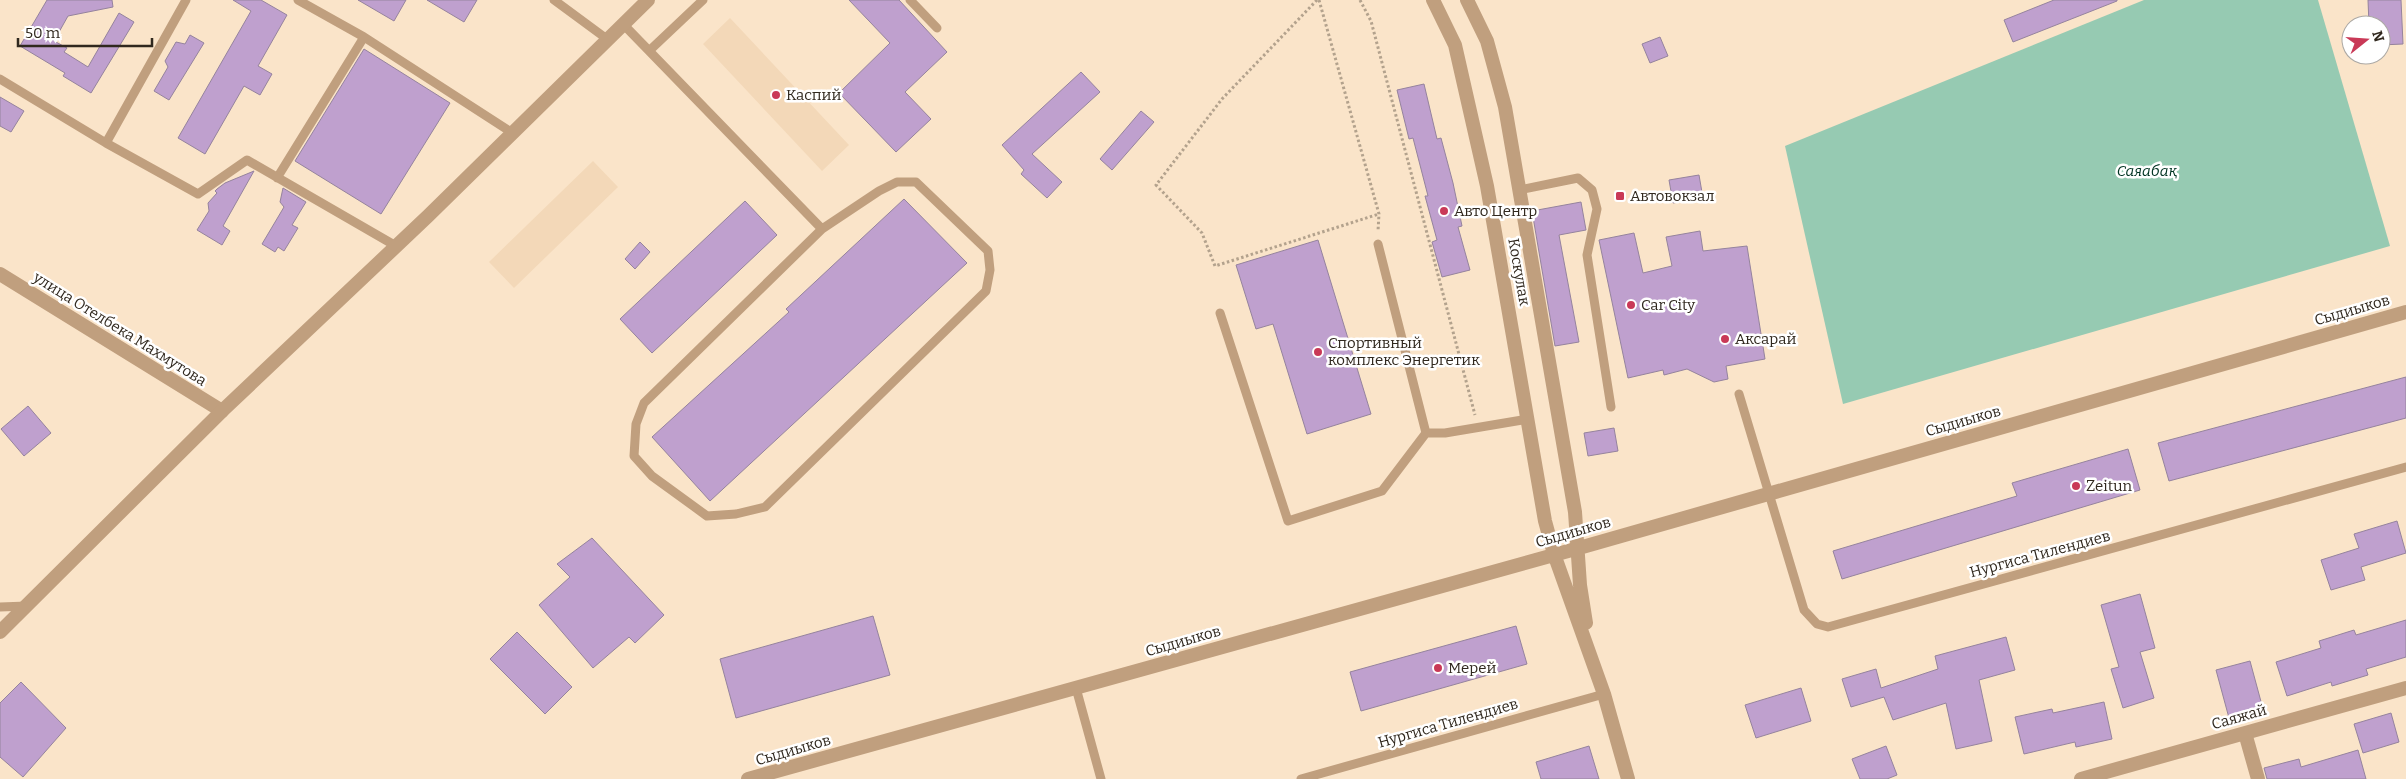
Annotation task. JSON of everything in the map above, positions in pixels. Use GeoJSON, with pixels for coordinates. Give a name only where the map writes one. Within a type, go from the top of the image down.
{"type":"FeatureCollection","features":[{"type":"Feature","properties":{"kind":"street"},"geometry":{"type":"LineString","coordinates":[[0,632],[222,411],[396,246],[648,0]]}},
{"type":"Feature","properties":{"kind":"street","name":"Коскулак"},"geometry":{"type":"LineString","coordinates":[[1433,0],[1455,45],[1487,186],[1545,521],[1554,554],[1597,672]]}},
{"type":"Feature","properties":{"kind":"street","name":"Коскулак"},"geometry":{"type":"LineString","coordinates":[[1467,0],[1487,41],[1505,107],[1576,512],[1582,606],[1597,672]]}},
{"type":"Feature","properties":{"kind":"street","name":"улица Отелбека Махмутова"},"geometry":{"type":"LineString","coordinates":[[0,274],[222,411]]}},
{"type":"Feature","properties":{"kind":"street","name":"Сыдиыков"},"geometry":{"type":"LineString","coordinates":[[748,779],[1579,548],[2406,312]]}},
{"type":"Feature","properties":{"kind":"street"},"geometry":{"type":"LineString","coordinates":[[1597,672],[1628,779]]}},
{"type":"Feature","properties":{"kind":"street","name":"Саяжай"},"geometry":{"type":"LineString","coordinates":[[2081,779],[2406,688]]}},
{"type":"Feature","properties":{"kind":"street"},"geometry":{"type":"LineString","coordinates":[[2245,732],[2258,779]]}},
{"type":"Feature","properties":{"kind":"lane"},"geometry":{"type":"LineString","coordinates":[[106,143],[186,0]]}},
{"type":"Feature","properties":{"kind":"lane"},"geometry":{"type":"LineString","coordinates":[[298,0],[364,37],[512,132]]}},
{"type":"Feature","properties":{"kind":"lane"},"geometry":{"type":"LineString","coordinates":[[554,0],[608,39]]}},
{"type":"Feature","properties":{"kind":"lane"},"geometry":{"type":"LineString","coordinates":[[649,51],[703,0]]}},
{"type":"Feature","properties":{"kind":"lane"},"geometry":{"type":"LineString","coordinates":[[910,0],[937,28]]}},
{"type":"Feature","properties":{"kind":"lane"},"geometry":{"type":"LineString","coordinates":[[623,24],[822,229]]}},
{"type":"Feature","properties":{"kind":"lane"},"geometry":{"type":"LineString","coordinates":[[277,178],[364,37]]}},
{"type":"Feature","properties":{"kind":"lane"},"geometry":{"type":"LineString","coordinates":[[0,79],[106,143],[198,194],[247,160],[396,246]]}},
{"type":"Feature","properties":{"kind":"lane"},"geometry":{"type":"LineString","coordinates":[[1519,190],[1578,178],[1592,190],[1597,209],[1587,255],[1612,407]]}},
{"type":"Feature","properties":{"kind":"lane"},"geometry":{"type":"LineString","coordinates":[[897,182],[916,182],[988,251],[990,270],[986,291],[765,507],[736,514],[707,516],[652,476],[634,456],[636,424],[644,403],[822,229],[879,191],[897,182]]}},
{"type":"Feature","properties":{"kind":"lane"},"geometry":{"type":"LineString","coordinates":[[1378,244],[1426,433]]}},
{"type":"Feature","properties":{"kind":"lane"},"geometry":{"type":"LineString","coordinates":[[1220,312],[1288,521],[1382,491],[1426,433]]}},
{"type":"Feature","properties":{"kind":"lane","name":"Нургиса Тилендиев"},"geometry":{"type":"LineString","coordinates":[[1739,394],[1804,610],[1817,624],[1828,627],[2406,467]]}},
{"type":"Feature","properties":{"kind":"lane"},"geometry":{"type":"LineString","coordinates":[[1426,433],[1445,433],[1528,419]]}},
{"type":"Feature","properties":{"kind":"lane"},"geometry":{"type":"LineString","coordinates":[[0,607],[27,606]]}},
{"type":"Feature","properties":{"kind":"lane"},"geometry":{"type":"LineString","coordinates":[[1076,688],[1101,779]]}},
{"type":"Feature","properties":{"kind":"lane","name":"Нургиса Тилендиев"},"geometry":{"type":"LineString","coordinates":[[1301,779],[1604,694]]}},
{"type":"Feature","properties":{"kind":"path"},"geometry":{"type":"LineString","coordinates":[[1318,0],[1222,100],[1156,185],[1202,233],[1215,266],[1379,214]]}},
{"type":"Feature","properties":{"kind":"path"},"geometry":{"type":"LineString","coordinates":[[1318,0],[1379,214],[1378,244]]}},
{"type":"Feature","properties":{"kind":"path"},"geometry":{"type":"LineString","coordinates":[[1360,0],[1371,21],[1478,427]]}},
{"type":"Feature","properties":{"kind":"shaded area","name":"Каспий"},"geometry":{"type":"Polygon","coordinates":[[[730,18],[849,145],[822,171],[703,44],[730,18]]]}},
{"type":"Feature","properties":{"kind":"shaded area"},"geometry":{"type":"Polygon","coordinates":[[[593,161],[618,187],[514,288],[489,262],[593,161]]]}},
{"type":"Feature","properties":{"kind":"green space","name":"Саяабақ"},"geometry":{"type":"Polygon","coordinates":[[[2144,0],[2318,0],[2390,246],[1843,404],[1785,146],[2144,0]]]}},
{"type":"Feature","properties":{"kind":"building"},"geometry":{"type":"Polygon","coordinates":[[[47,0],[112,0],[113,7],[68,16],[54,41],[67,48],[64,52],[88,67],[119,13],[134,22],[91,93],[63,76],[65,73],[20,46],[47,0]]]}},
{"type":"Feature","properties":{"kind":"building"},"geometry":{"type":"Polygon","coordinates":[[[233,0],[261,0],[287,15],[258,66],[272,74],[260,95],[244,86],[205,154],[178,138],[251,11],[233,0]]]}},
{"type":"Feature","properties":{"kind":"building"},"geometry":{"type":"Polygon","coordinates":[[[358,0],[406,0],[394,21],[358,0]]]}},
{"type":"Feature","properties":{"kind":"building"},"geometry":{"type":"Polygon","coordinates":[[[427,0],[477,0],[464,22],[427,0]]]}},
{"type":"Feature","properties":{"kind":"building"},"geometry":{"type":"Polygon","coordinates":[[[849,0],[899,0],[947,52],[905,92],[931,119],[896,152],[839,93],[890,43],[849,0]]]}},
{"type":"Feature","properties":{"kind":"building"},"geometry":{"type":"Polygon","coordinates":[[[2054,0],[2117,1],[2013,42],[2004,20],[2054,0]]]}},
{"type":"Feature","properties":{"kind":"building"},"geometry":{"type":"Polygon","coordinates":[[[2368,0],[2401,0],[2403,44],[2391,45],[2391,15],[2369,15],[2368,0]]]}},
{"type":"Feature","properties":{"kind":"building"},"geometry":{"type":"Polygon","coordinates":[[[190,35],[204,43],[169,100],[154,91],[168,67],[165,61],[176,42],[185,44],[190,35]]]}},
{"type":"Feature","properties":{"kind":"building"},"geometry":{"type":"Polygon","coordinates":[[[1660,37],[1668,56],[1650,63],[1642,44],[1660,37]]]}},
{"type":"Feature","properties":{"kind":"building"},"geometry":{"type":"Polygon","coordinates":[[[364,49],[450,103],[381,214],[295,161],[364,49]]]}},
{"type":"Feature","properties":{"kind":"building"},"geometry":{"type":"Polygon","coordinates":[[[1081,72],[1100,92],[1032,154],[1062,182],[1047,198],[1021,174],[1024,170],[1002,145],[1081,72]]]}},
{"type":"Feature","properties":{"kind":"building"},"geometry":{"type":"Polygon","coordinates":[[[1424,84],[1437,139],[1441,138],[1453,183],[1462,226],[1458,227],[1470,270],[1442,277],[1432,242],[1437,240],[1425,196],[1428,196],[1413,138],[1409,139],[1397,90],[1424,84]]]}},
{"type":"Feature","properties":{"kind":"building"},"geometry":{"type":"Polygon","coordinates":[[[0,97],[24,111],[11,132],[0,126],[0,97]]]}},
{"type":"Feature","properties":{"kind":"building"},"geometry":{"type":"Polygon","coordinates":[[[1141,111],[1154,122],[1112,170],[1100,159],[1141,111]]]}},
{"type":"Feature","properties":{"kind":"building"},"geometry":{"type":"Polygon","coordinates":[[[254,171],[223,226],[230,231],[222,245],[197,230],[209,211],[208,203],[217,193],[215,191],[225,183],[254,171]]]}},
{"type":"Feature","properties":{"kind":"building"},"geometry":{"type":"Polygon","coordinates":[[[1699,175],[1703,198],[1673,203],[1669,180],[1699,175]]]}},
{"type":"Feature","properties":{"kind":"building"},"geometry":{"type":"Polygon","coordinates":[[[283,188],[306,202],[292,225],[298,228],[284,251],[278,247],[275,252],[262,244],[284,207],[280,202],[283,188]]]}},
{"type":"Feature","properties":{"kind":"building"},"geometry":{"type":"Polygon","coordinates":[[[904,199],[967,263],[710,501],[652,437],[789,312],[786,309],[904,199]]]}},
{"type":"Feature","properties":{"kind":"building"},"geometry":{"type":"Polygon","coordinates":[[[745,201],[777,235],[652,353],[620,319],[745,201]]]}},
{"type":"Feature","properties":{"kind":"building"},"geometry":{"type":"Polygon","coordinates":[[[1581,202],[1586,230],[1559,235],[1579,342],[1555,346],[1532,211],[1581,202]]]}},
{"type":"Feature","properties":{"kind":"building"},"geometry":{"type":"Polygon","coordinates":[[[1700,231],[1703,251],[1747,246],[1765,359],[1726,366],[1728,379],[1714,382],[1687,369],[1664,375],[1663,370],[1628,378],[1599,240],[1634,233],[1643,273],[1672,266],[1666,237],[1700,231]]]}},
{"type":"Feature","properties":{"kind":"building"},"geometry":{"type":"Polygon","coordinates":[[[1318,240],[1371,414],[1307,434],[1273,324],[1256,329],[1236,265],[1318,240]]]}},
{"type":"Feature","properties":{"kind":"building"},"geometry":{"type":"Polygon","coordinates":[[[640,242],[650,252],[635,269],[625,259],[640,242]]]}},
{"type":"Feature","properties":{"kind":"building"},"geometry":{"type":"Polygon","coordinates":[[[2406,377],[2406,418],[2169,481],[2158,443],[2406,377]]]}},
{"type":"Feature","properties":{"kind":"building"},"geometry":{"type":"Polygon","coordinates":[[[28,406],[51,433],[24,456],[1,429],[28,406]]]}},
{"type":"Feature","properties":{"kind":"building"},"geometry":{"type":"Polygon","coordinates":[[[1614,428],[1618,451],[1588,456],[1584,433],[1614,428]]]}},
{"type":"Feature","properties":{"kind":"building"},"geometry":{"type":"Polygon","coordinates":[[[2128,449],[2140,490],[1842,579],[1833,551],[2017,496],[2012,483],[2128,449]]]}},
{"type":"Feature","properties":{"kind":"building"},"geometry":{"type":"Polygon","coordinates":[[[2397,521],[2406,553],[2361,567],[2365,580],[2331,590],[2321,560],[2359,548],[2354,534],[2397,521]]]}},
{"type":"Feature","properties":{"kind":"building"},"geometry":{"type":"Polygon","coordinates":[[[592,538],[664,615],[635,643],[629,637],[593,668],[539,605],[570,577],[557,564],[592,538]]]}},
{"type":"Feature","properties":{"kind":"building"},"geometry":{"type":"Polygon","coordinates":[[[2140,594],[2155,648],[2140,652],[2154,698],[2123,708],[2111,669],[2119,667],[2101,605],[2140,594]]]}},
{"type":"Feature","properties":{"kind":"building"},"geometry":{"type":"Polygon","coordinates":[[[873,616],[890,675],[736,718],[720,659],[873,616]]]}},
{"type":"Feature","properties":{"kind":"building"},"geometry":{"type":"Polygon","coordinates":[[[2406,620],[2406,657],[2366,669],[2368,675],[2332,686],[2331,682],[2287,696],[2276,662],[2321,648],[2319,641],[2354,630],[2356,635],[2406,620]]]}},
{"type":"Feature","properties":{"kind":"building","name":"Мерей"},"geometry":{"type":"Polygon","coordinates":[[[1516,626],[1527,664],[1361,711],[1350,672],[1516,626]]]}},
{"type":"Feature","properties":{"kind":"building"},"geometry":{"type":"Polygon","coordinates":[[[517,632],[572,687],[545,714],[490,659],[517,632]]]}},
{"type":"Feature","properties":{"kind":"building"},"geometry":{"type":"Polygon","coordinates":[[[2006,637],[2015,670],[1979,680],[1992,741],[1956,749],[1946,703],[1893,720],[1884,697],[1851,707],[1842,679],[1876,669],[1881,688],[1938,669],[1935,656],[2006,637]]]}},
{"type":"Feature","properties":{"kind":"building"},"geometry":{"type":"Polygon","coordinates":[[[2250,661],[2263,709],[2229,718],[2216,670],[2250,661]]]}},
{"type":"Feature","properties":{"kind":"building"},"geometry":{"type":"Polygon","coordinates":[[[21,682],[66,728],[23,777],[0,757],[0,703],[21,682]]]}},
{"type":"Feature","properties":{"kind":"building"},"geometry":{"type":"Polygon","coordinates":[[[1801,688],[1811,721],[1756,738],[1745,705],[1801,688]]]}},
{"type":"Feature","properties":{"kind":"building"},"geometry":{"type":"Polygon","coordinates":[[[2104,702],[2112,739],[2076,747],[2075,742],[2024,754],[2015,717],[2052,709],[2053,713],[2104,702]]]}},
{"type":"Feature","properties":{"kind":"building"},"geometry":{"type":"Polygon","coordinates":[[[2391,713],[2399,742],[2363,753],[2354,724],[2391,713]]]}},
{"type":"Feature","properties":{"kind":"building"},"geometry":{"type":"Polygon","coordinates":[[[1589,746],[1599,779],[1541,779],[1536,762],[1589,746]]]}},
{"type":"Feature","properties":{"kind":"building"},"geometry":{"type":"Polygon","coordinates":[[[1886,746],[1897,775],[1887,779],[1860,779],[1852,759],[1886,746]]]}},
{"type":"Feature","properties":{"kind":"building"},"geometry":{"type":"Polygon","coordinates":[[[2358,750],[2366,779],[2267,779],[2264,768],[2299,759],[2301,767],[2358,750]]]}},
{"type":"Feature","properties":{"kind":"place","name":"Каспий"},"geometry":{"type":"Point","coordinates":[776,95]}},
{"type":"Feature","properties":{"kind":"place","name":"Автовокзал"},"geometry":{"type":"Point","coordinates":[1620,196]}},
{"type":"Feature","properties":{"kind":"place","name":"Авто Центр"},"geometry":{"type":"Point","coordinates":[1444,211]}},
{"type":"Feature","properties":{"kind":"place","name":"Car City"},"geometry":{"type":"Point","coordinates":[1631,305]}},
{"type":"Feature","properties":{"kind":"place","name":"Аксарай"},"geometry":{"type":"Point","coordinates":[1725,339]}},
{"type":"Feature","properties":{"kind":"place","name":"Спортивный комплекс Энергетик"},"geometry":{"type":"Point","coordinates":[1318,352]}},
{"type":"Feature","properties":{"kind":"place","name":"Zeitun"},"geometry":{"type":"Point","coordinates":[2076,486]}},
{"type":"Feature","properties":{"kind":"place","name":"Мерей"},"geometry":{"type":"Point","coordinates":[1438,668]}}]}
